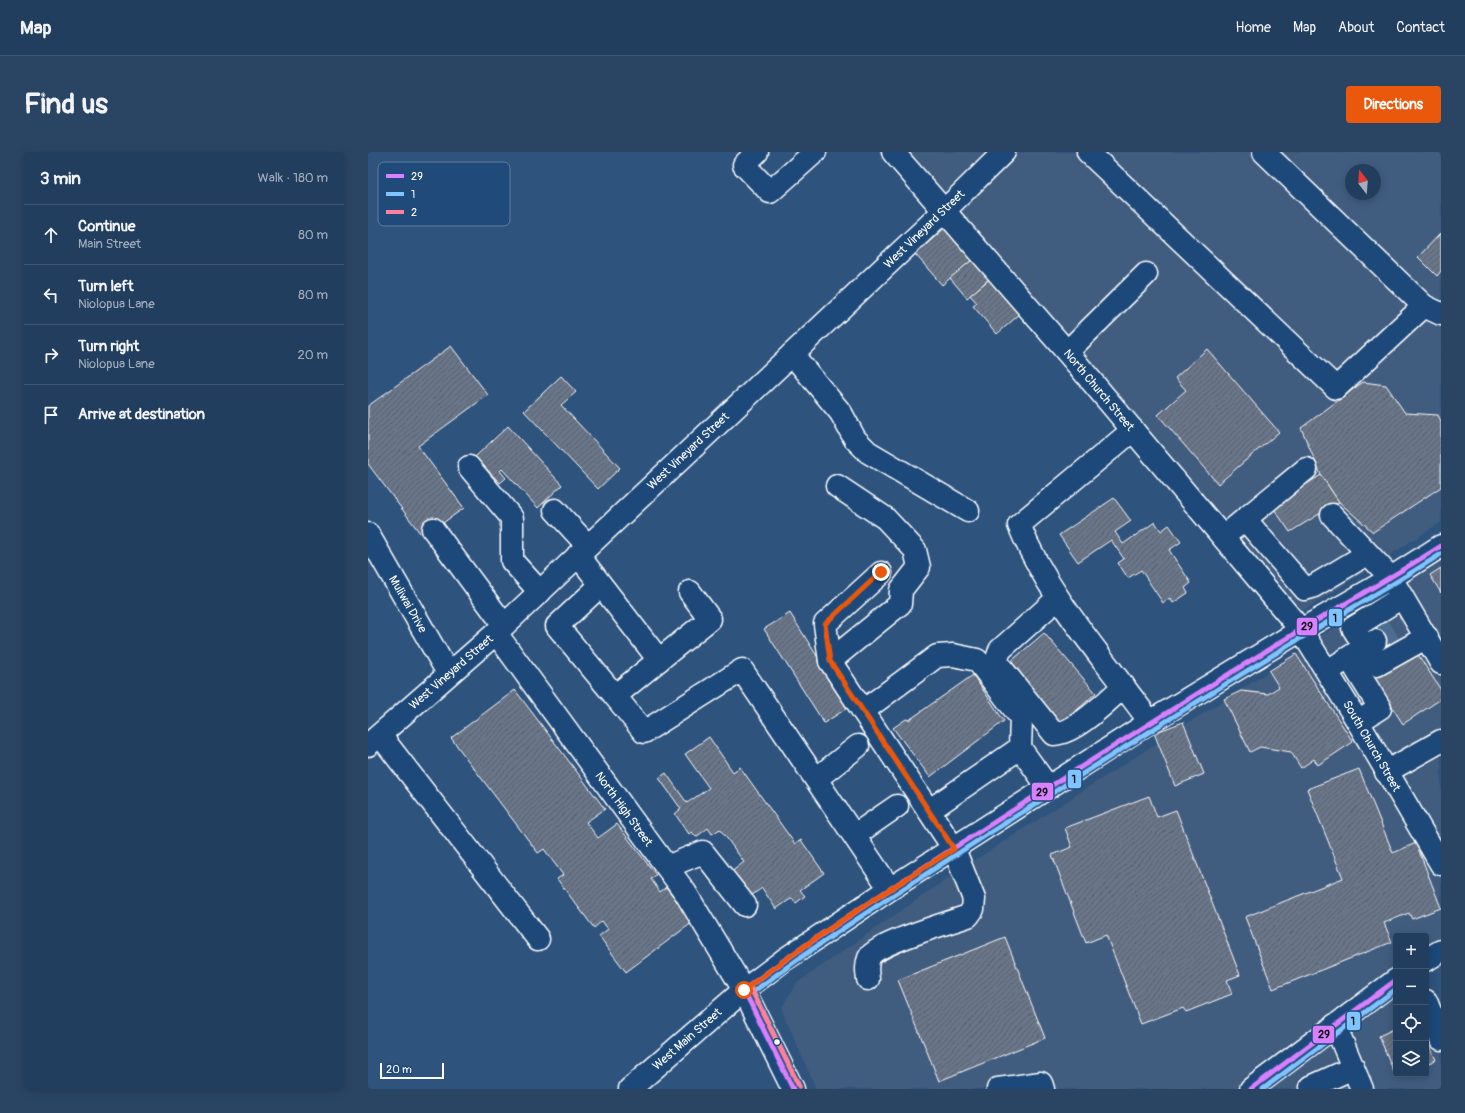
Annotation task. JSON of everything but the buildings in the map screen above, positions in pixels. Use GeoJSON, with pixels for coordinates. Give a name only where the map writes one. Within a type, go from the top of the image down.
{"type":"FeatureCollection","features":[{"type":"Feature","properties":{"kind":"street"},"geometry":{"type":"LineString","coordinates":[[757,152],[744,165],[770,192],[815,152]]}},
{"type":"Feature","properties":{"kind":"street","name":"North Church Street"},"geometry":{"type":"LineString","coordinates":[[894,152],[1133,430],[1301,630]]}},
{"type":"Feature","properties":{"kind":"street","name":"West Vineyard Street"},"geometry":{"type":"LineString","coordinates":[[374,740],[540,592],[944,211],[1004,152]]}},
{"type":"Feature","properties":{"kind":"street"},"geometry":{"type":"LineString","coordinates":[[1088,152],[1336,388],[1433,310],[1264,152]]}},
{"type":"Feature","properties":{"kind":"street"},"geometry":{"type":"LineString","coordinates":[[1066,352],[1146,274]]}},
{"type":"Feature","properties":{"kind":"street"},"geometry":{"type":"LineString","coordinates":[[792,354],[841,413],[855,439],[868,452],[968,511]]}},
{"type":"Feature","properties":{"kind":"street"},"geometry":{"type":"LineString","coordinates":[[1133,430],[1019,525],[1028,546],[1057,599],[1150,722]]}},
{"type":"Feature","properties":{"kind":"street"},"geometry":{"type":"LineString","coordinates":[[469,468],[512,518],[512,561],[540,592]]}},
{"type":"Feature","properties":{"kind":"street"},"geometry":{"type":"LineString","coordinates":[[1223,537],[1306,469]]}},
{"type":"Feature","properties":{"kind":"street"},"geometry":{"type":"LineString","coordinates":[[830,661],[900,604],[901,590],[918,567],[915,550],[886,518],[837,486]]}},
{"type":"Feature","properties":{"kind":"street"},"geometry":{"type":"LineString","coordinates":[[555,510],[583,550],[601,585],[659,660]]}},
{"type":"Feature","properties":{"kind":"street"},"geometry":{"type":"LineString","coordinates":[[1332,515],[1391,578],[1402,597],[1408,621],[1427,637],[1441,663]]}},
{"type":"Feature","properties":{"kind":"street"},"geometry":{"type":"LineString","coordinates":[[1245,519],[1305,589],[1312,587],[1367,554]]}},
{"type":"Feature","properties":{"kind":"street","name":"North High Street"},"geometry":{"type":"LineString","coordinates":[[434,529],[500,629],[685,892],[744,990],[793,1089]]}},
{"type":"Feature","properties":{"kind":"street","name":"Muliwai Drive"},"geometry":{"type":"LineString","coordinates":[[368,534],[448,674]]}},
{"type":"Feature","properties":{"kind":"street","name":"West Main Street"},"geometry":{"type":"LineString","coordinates":[[630,1089],[744,990],[784,960],[890,889],[1150,722],[1301,630],[1391,578],[1441,546]]}},
{"type":"Feature","properties":{"kind":"street"},"geometry":{"type":"LineString","coordinates":[[868,979],[866,967],[870,956],[882,947],[968,916],[973,909],[974,899],[954,849],[930,810],[830,661],[825,624],[881,572]]}},
{"type":"Feature","properties":{"kind":"street"},"geometry":{"type":"LineString","coordinates":[[1270,592],[1292,574]]}},
{"type":"Feature","properties":{"kind":"street"},"geometry":{"type":"LineString","coordinates":[[601,585],[557,626],[644,732],[742,670],[855,835],[890,889]]}},
{"type":"Feature","properties":{"kind":"street"},"geometry":{"type":"LineString","coordinates":[[615,696],[710,619],[690,592]]}},
{"type":"Feature","properties":{"kind":"street"},"geometry":{"type":"LineString","coordinates":[[1353,628],[1402,597]]}},
{"type":"Feature","properties":{"kind":"street"},"geometry":{"type":"LineString","coordinates":[[1057,599],[1000,650],[997,659],[999,665],[1054,734],[1063,733],[1079,723],[1124,686]]}},
{"type":"Feature","properties":{"kind":"street"},"geometry":{"type":"LineString","coordinates":[[1340,608],[1353,628],[1363,649],[1380,708],[1358,722]]}},
{"type":"Feature","properties":{"kind":"street","name":"South Church Street"},"geometry":{"type":"LineString","coordinates":[[1301,630],[1328,671],[1441,864]]}},
{"type":"Feature","properties":{"kind":"street"},"geometry":{"type":"LineString","coordinates":[[1363,649],[1377,666],[1427,637]]}},
{"type":"Feature","properties":{"kind":"street"},"geometry":{"type":"LineString","coordinates":[[1328,671],[1363,649]]}},
{"type":"Feature","properties":{"kind":"street"},"geometry":{"type":"LineString","coordinates":[[863,711],[937,656],[953,654],[977,660],[1021,718],[1020,748],[1048,788]]}},
{"type":"Feature","properties":{"kind":"street"},"geometry":{"type":"LineString","coordinates":[[374,740],[538,939]]}},
{"type":"Feature","properties":{"kind":"street"},"geometry":{"type":"LineString","coordinates":[[1386,772],[1441,740]]}},
{"type":"Feature","properties":{"kind":"street"},"geometry":{"type":"LineString","coordinates":[[816,780],[858,746]]}},
{"type":"Feature","properties":{"kind":"street"},"geometry":{"type":"LineString","coordinates":[[930,810],[1020,748]]}},
{"type":"Feature","properties":{"kind":"street"},"geometry":{"type":"LineString","coordinates":[[855,835],[896,806]]}},
{"type":"Feature","properties":{"kind":"street"},"geometry":{"type":"LineString","coordinates":[[667,867],[703,852],[745,905]]}},
{"type":"Feature","properties":{"kind":"street"},"geometry":{"type":"LineString","coordinates":[[1429,958],[1441,951]]}},
{"type":"Feature","properties":{"kind":"street"},"geometry":{"type":"LineString","coordinates":[[1251,1089],[1393,982]]}},
{"type":"Feature","properties":{"kind":"street"},"geometry":{"type":"LineString","coordinates":[[1428,1005],[1441,1039]]}},
{"type":"Feature","properties":{"kind":"street"},"geometry":{"type":"LineString","coordinates":[[1335,1025],[1362,1089]]}},
{"type":"Feature","properties":{"kind":"street"},"geometry":{"type":"LineString","coordinates":[[1311,1087],[1353,1068]]}},
{"type":"Feature","properties":{"kind":"street"},"geometry":{"type":"LineString","coordinates":[[998,1089],[1041,1083],[1043,1089]]}},
{"type":"Feature","properties":{"kind":"shaded area"},"geometry":{"type":"Polygon","coordinates":[[[903,152],[1441,152],[1441,522],[1302,612],[903,152]]]}},
{"type":"Feature","properties":{"kind":"shaded area"},"geometry":{"type":"Polygon","coordinates":[[[1441,562],[1441,951],[1429,958],[1429,933],[1393,933],[1393,1077],[1429,1077],[1429,1009],[1441,1039],[1441,1089],[816,1089],[781,1008],[797,983],[964,867],[1296,654],[1322,635],[1441,562]]]}},
{"type":"Feature","properties":{"kind":"tunnel"},"geometry":{"type":"LineString","coordinates":[[1375,641],[1401,625]]}},
{"type":"Feature","properties":{"kind":"transit line","name":"29"},"geometry":{"type":"LineString","coordinates":[[793,1089],[744,990],[861,908],[1021,805],[1259,655],[1441,546]]}},
{"type":"Feature","properties":{"kind":"transit line","name":"1"},"geometry":{"type":"LineString","coordinates":[[799,1086],[753,992],[841,930],[991,832],[1225,684],[1441,554]]}},
{"type":"Feature","properties":{"kind":"transit line","name":"29"},"geometry":{"type":"LineString","coordinates":[[1251,1089],[1393,982]]}},
{"type":"Feature","properties":{"kind":"transit line","name":"2"},"geometry":{"type":"LineString","coordinates":[[750,987],[799,1086]]}},
{"type":"Feature","properties":{"kind":"transit line","name":"1"},"geometry":{"type":"LineString","coordinates":[[1263,1089],[1393,991]]}},
{"type":"Feature","properties":{"kind":"route"},"geometry":{"type":"LineString","coordinates":[[744,990],[784,960],[890,889],[954,849],[930,810],[830,661],[825,624],[881,572]]}}]}
